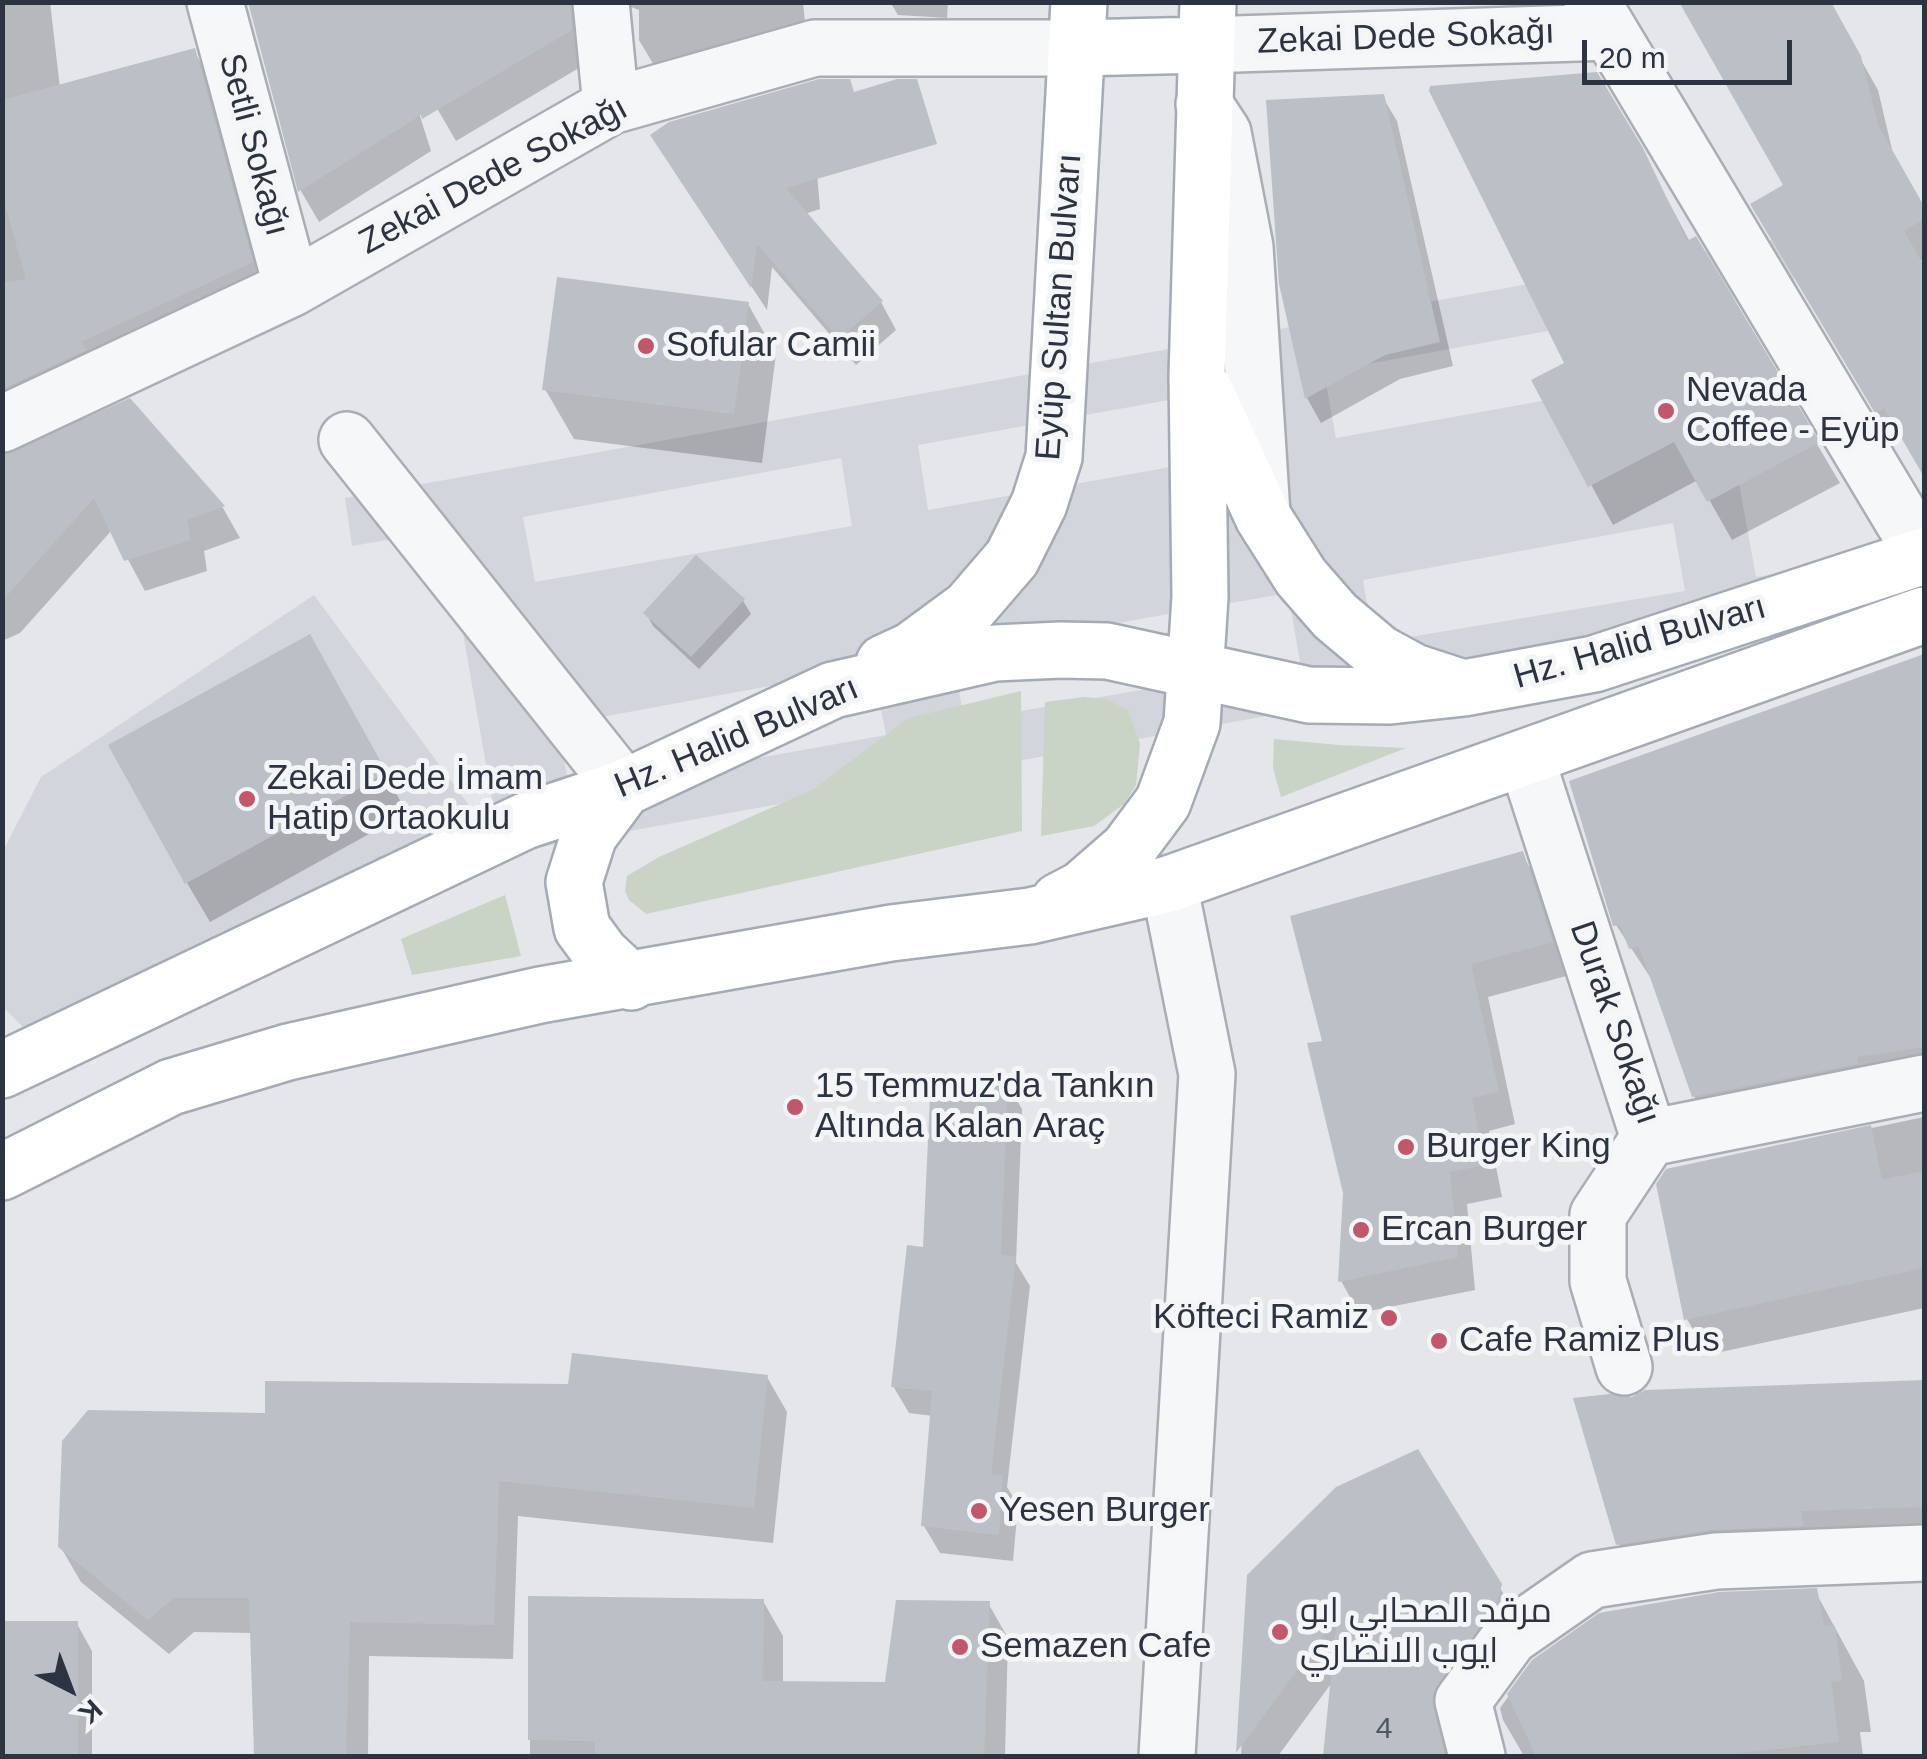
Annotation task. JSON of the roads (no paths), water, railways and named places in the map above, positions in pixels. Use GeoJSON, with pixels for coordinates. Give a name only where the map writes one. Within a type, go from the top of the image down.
{"type":"FeatureCollection","features":[{"type":"Feature","properties":{"kind":"main road"},"geometry":{"type":"LineString","coordinates":[[1030,916],[1082,888],[1128,849],[1164,802],[1192,724],[1196,673],[1200,597],[1197,376],[1206,24],[1078,25]]}},
{"type":"Feature","properties":{"kind":"main road","name":"Eyüp Sultan Bulvarı"},"geometry":{"type":"LineString","coordinates":[[832,690],[912,650],[969,608],[1012,558],[1039,504],[1054,457],[1078,25]]}},
{"type":"Feature","properties":{"kind":"main road"},"geometry":{"type":"LineString","coordinates":[[1197,376],[1262,517],[1301,577],[1335,616],[1379,654],[1414,672],[1464,688]]}},
{"type":"Feature","properties":{"kind":"main road","name":"Hz. Halid Bulvarı"},"geometry":{"type":"LineString","coordinates":[[2,1070],[525,821],[624,788],[832,690],[995,653],[1062,650],[1108,651],[1196,673],[1324,696],[1464,688],[1594,664],[1924,556]]}},
{"type":"Feature","properties":{"kind":"main road","name":"Hz. Halid Bulvarı"},"geometry":{"type":"LineString","coordinates":[[2,1172],[171,1088],[288,1052],[540,995],[631,982],[855,939],[1030,916],[1169,884],[1924,614]]}},
{"type":"Feature","properties":{"kind":"main road"},"geometry":{"type":"LineString","coordinates":[[624,788],[590,835],[574,882],[582,928],[602,955],[631,982]]}},
{"type":"Feature","properties":{"kind":"street","name":"Setli Sokağı"},"geometry":{"type":"LineString","coordinates":[[215,2],[292,288]]}},
{"type":"Feature","properties":{"kind":"street"},"geometry":{"type":"LineString","coordinates":[[601,2],[610,106]]}},
{"type":"Feature","properties":{"kind":"street"},"geometry":{"type":"LineString","coordinates":[[1206,24],[1249,2]]}},
{"type":"Feature","properties":{"kind":"street","name":"Zekai Dede Sokağı"},"geometry":{"type":"LineString","coordinates":[[1206,24],[1600,17]]}},
{"type":"Feature","properties":{"kind":"street"},"geometry":{"type":"LineString","coordinates":[[1600,17],[1924,556]]}},
{"type":"Feature","properties":{"kind":"street","name":"Zekai Dede Sokağı"},"geometry":{"type":"LineString","coordinates":[[2,424],[292,288],[610,106],[815,48],[1078,25]]}},
{"type":"Feature","properties":{"kind":"street"},"geometry":{"type":"LineString","coordinates":[[1204,104],[1223,133],[1245,248],[1262,517]]}},
{"type":"Feature","properties":{"kind":"street"},"geometry":{"type":"LineString","coordinates":[[347,440],[624,788]]}},
{"type":"Feature","properties":{"kind":"street","name":"Durak Sokağı"},"geometry":{"type":"LineString","coordinates":[[1526,758],[1649,1138],[1924,1083]]}},
{"type":"Feature","properties":{"kind":"street"},"geometry":{"type":"LineString","coordinates":[[1167,1756],[1207,1074],[1169,884]]}},
{"type":"Feature","properties":{"kind":"street"},"geometry":{"type":"LineString","coordinates":[[1624,1367],[1598,1281],[1598,1216],[1649,1138]]}},
{"type":"Feature","properties":{"kind":"street"},"geometry":{"type":"LineString","coordinates":[[1477,1756],[1463,1701],[1510,1637],[1592,1580],[1716,1561],[1924,1552]]}},
{"type":"Feature","properties":{"kind":"place","name":"Sofular Camii"},"geometry":{"type":"Point","coordinates":[646,346]}},
{"type":"Feature","properties":{"kind":"place","name":"Nevada Coffee - Eyüp"},"geometry":{"type":"Point","coordinates":[1666,411]}},
{"type":"Feature","properties":{"kind":"place","name":"Zekai Dede İmam Hatip Ortaokulu"},"geometry":{"type":"Point","coordinates":[247,799]}},
{"type":"Feature","properties":{"kind":"place","name":"15 Temmuz'da Tankın Altında Kalan Araç"},"geometry":{"type":"Point","coordinates":[795,1107]}},
{"type":"Feature","properties":{"kind":"place","name":"Burger King"},"geometry":{"type":"Point","coordinates":[1406,1147]}},
{"type":"Feature","properties":{"kind":"place","name":"Ercan Burger"},"geometry":{"type":"Point","coordinates":[1361,1230]}},
{"type":"Feature","properties":{"kind":"place","name":"Köfteci Ramiz"},"geometry":{"type":"Point","coordinates":[1389,1318]}},
{"type":"Feature","properties":{"kind":"place","name":"Cafe Ramiz Plus"},"geometry":{"type":"Point","coordinates":[1439,1341]}},
{"type":"Feature","properties":{"kind":"place","name":"Yesen Burger"},"geometry":{"type":"Point","coordinates":[979,1511]}},
{"type":"Feature","properties":{"kind":"place","name":"مرقد الصحابي ابو ايوب الانصاري"},"geometry":{"type":"Point","coordinates":[1280,1632]}},
{"type":"Feature","properties":{"kind":"place","name":"Semazen Cafe"},"geometry":{"type":"Point","coordinates":[960,1647]}}]}
